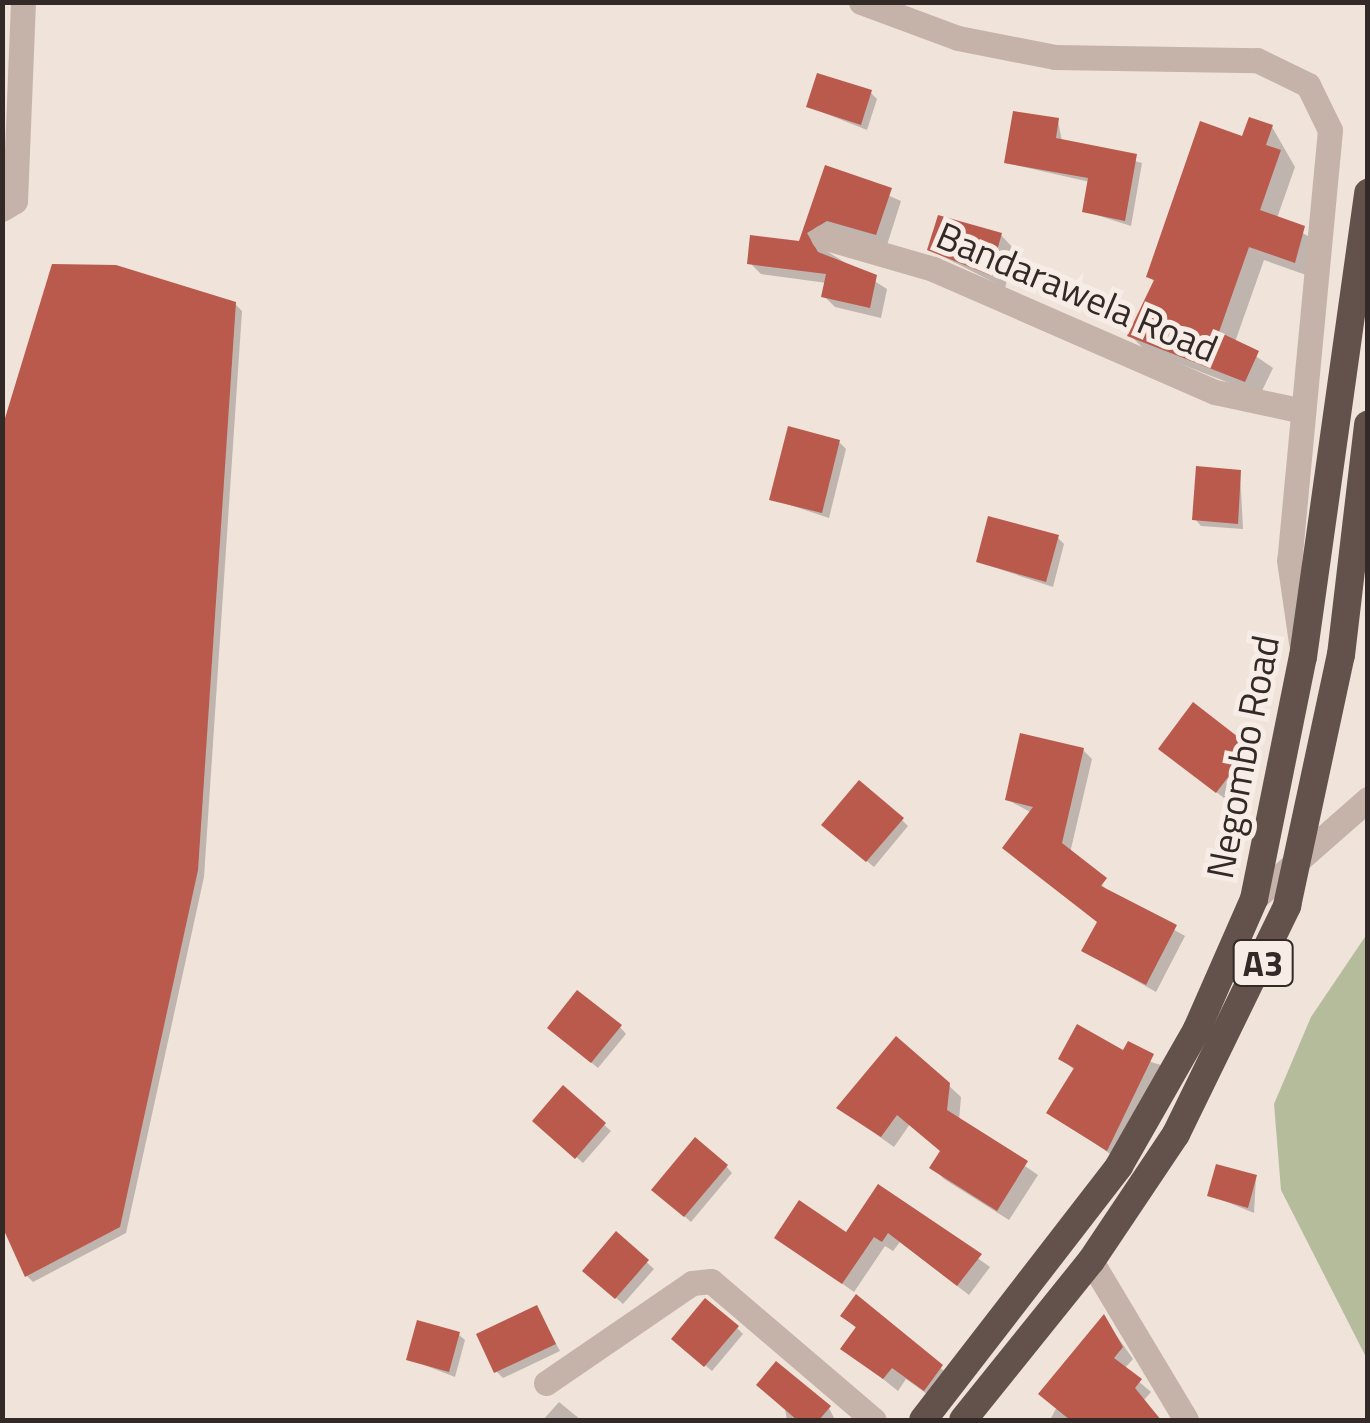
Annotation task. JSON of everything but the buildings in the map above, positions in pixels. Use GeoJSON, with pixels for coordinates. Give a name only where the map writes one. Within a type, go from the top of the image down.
{"type":"FeatureCollection","features":[{"type":"Feature","properties":{"kind":"highway","name":"Negombo Road"},"geometry":{"type":"LineString","coordinates":[[922,1420],[1119,1166],[1197,1028],[1254,898],[1303,657],[1368,193]]}},
{"type":"Feature","properties":{"kind":"highway","name":"Negombo Road"},"geometry":{"type":"LineString","coordinates":[[963,1420],[1091,1261],[1200,1094],[1299,865],[1342,655],[1368,425]]}},
{"type":"Feature","properties":{"kind":"street"},"geometry":{"type":"LineString","coordinates":[[2,209],[14,201],[23,2]]}},
{"type":"Feature","properties":{"kind":"street"},"geometry":{"type":"LineString","coordinates":[[860,2],[958,38],[1036,53],[1256,60],[1308,85],[1330,130],[1288,560],[1303,657]]}},
{"type":"Feature","properties":{"kind":"street","name":"Bandarawela Road"},"geometry":{"type":"LineString","coordinates":[[823,237],[933,269],[1215,392],[1302,411]]}},
{"type":"Feature","properties":{"kind":"street"},"geometry":{"type":"LineString","coordinates":[[1254,898],[1299,865],[1368,799]]}},
{"type":"Feature","properties":{"kind":"street"},"geometry":{"type":"LineString","coordinates":[[1091,1261],[1186,1420]]}},
{"type":"Feature","properties":{"kind":"street"},"geometry":{"type":"LineString","coordinates":[[546,1383],[692,1283],[711,1281],[874,1420]]}},
{"type":"Feature","properties":{"kind":"green space"},"geometry":{"type":"Polygon","coordinates":[[[1367,934],[1367,1359],[1281,1190],[1274,1104],[1311,1017],[1367,934]]]}}]}
